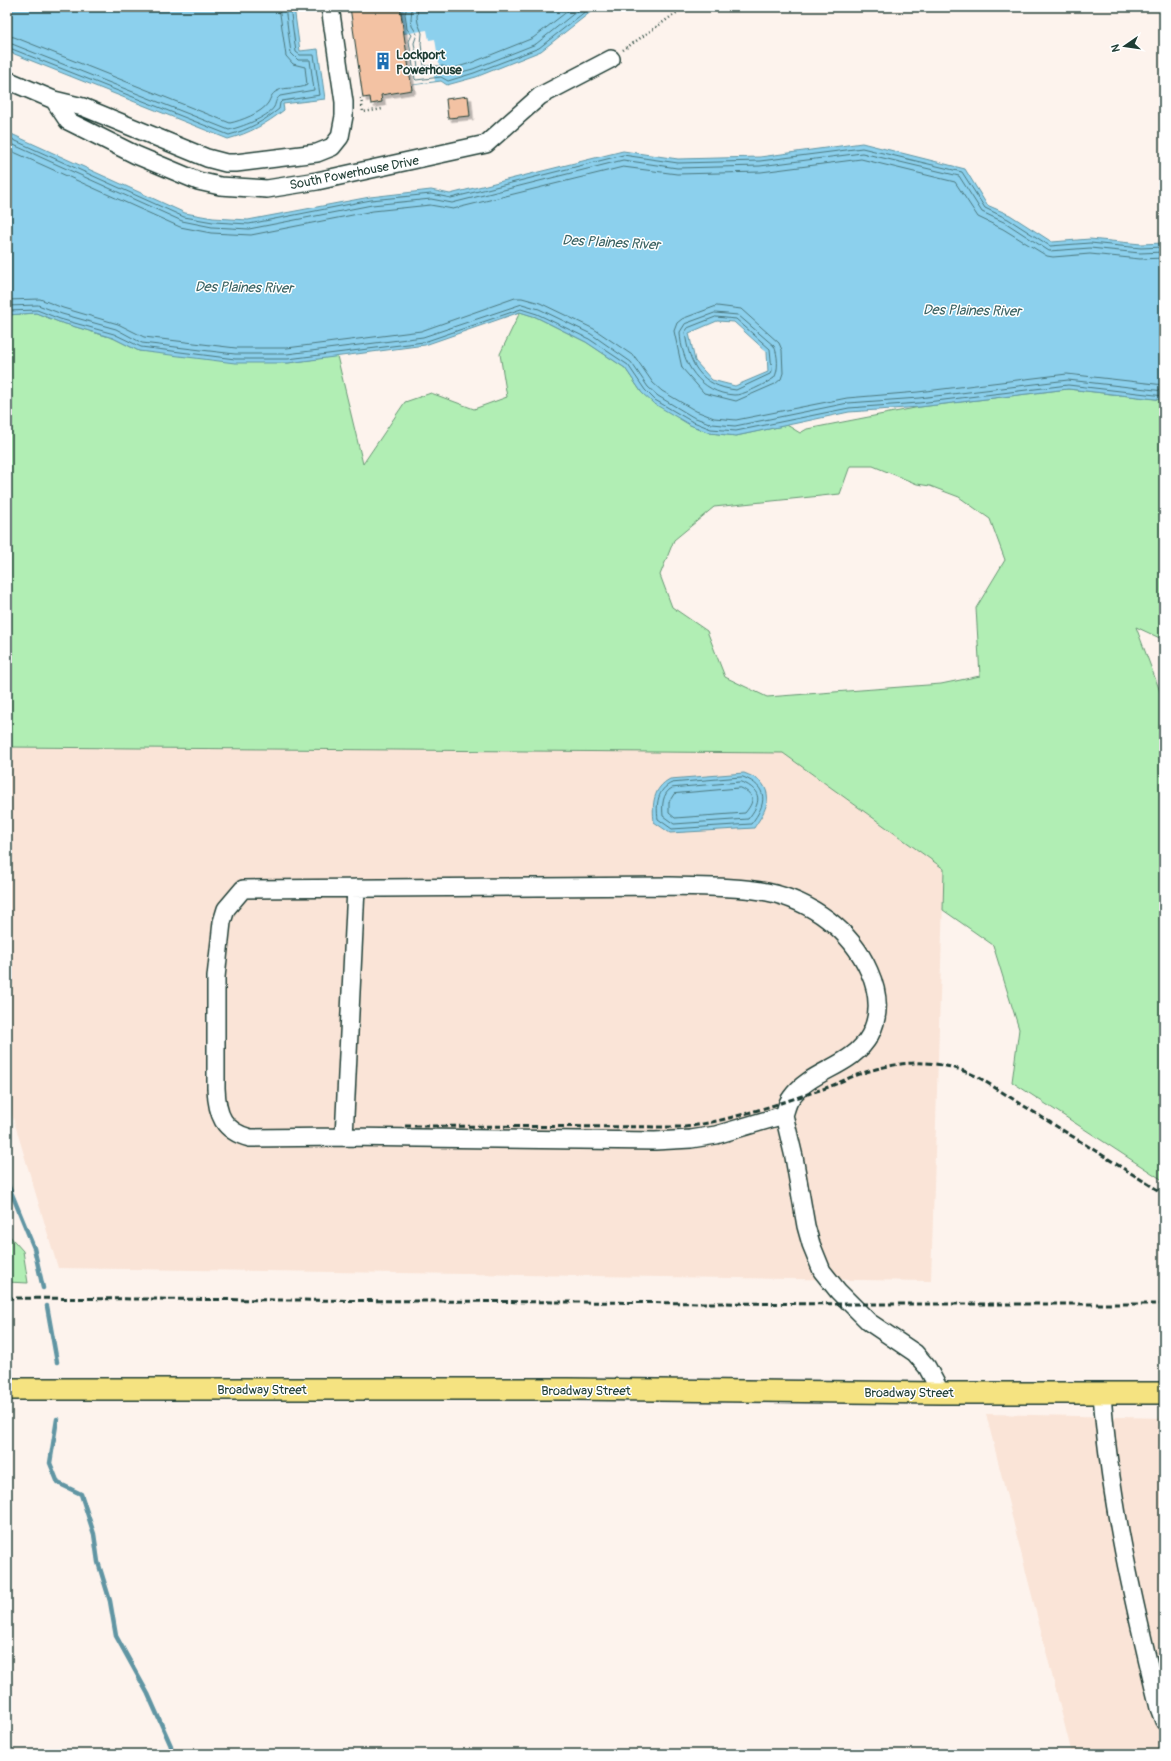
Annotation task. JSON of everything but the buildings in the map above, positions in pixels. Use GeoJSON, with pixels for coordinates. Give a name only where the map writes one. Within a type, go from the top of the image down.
{"type":"FeatureCollection","features":[{"type":"Feature","properties":{"kind":"main road","name":"Broadway Street"},"geometry":{"type":"LineString","coordinates":[[7,1389],[568,1389],[941,1393],[1164,1393]]}},
{"type":"Feature","properties":{"kind":"lane"},"geometry":{"type":"LineString","coordinates":[[7,80],[54,100],[83,108],[207,158],[226,163],[317,153],[332,147],[340,137],[344,116],[344,102],[330,7]]}},
{"type":"Feature","properties":{"kind":"lane","name":"South Powerhouse Drive"},"geometry":{"type":"LineString","coordinates":[[54,100],[68,121],[163,167],[198,181],[220,186],[266,189],[317,181],[486,144],[540,96],[611,59]]}},
{"type":"Feature","properties":{"kind":"lane"},"geometry":{"type":"LineString","coordinates":[[784,1115],[716,1135],[691,1139],[654,1141],[344,1137],[250,1138],[238,1135],[230,1129],[219,1111],[216,1102],[216,977],[222,922],[226,909],[243,888],[670,886],[731,888],[767,892],[792,900],[815,910],[837,926],[852,943],[866,964],[876,985],[877,999],[876,1012],[870,1034],[860,1048],[850,1058],[815,1076],[802,1085],[790,1100],[784,1115],[794,1157],[806,1226],[811,1244],[822,1271],[838,1292],[868,1322],[915,1353],[927,1367],[941,1393]]}},
{"type":"Feature","properties":{"kind":"lane"},"geometry":{"type":"LineString","coordinates":[[344,1137],[356,888]]}},
{"type":"Feature","properties":{"kind":"lane"},"geometry":{"type":"LineString","coordinates":[[1102,1393],[1105,1434],[1132,1592],[1159,1708],[1164,1721]]}},
{"type":"Feature","properties":{"kind":"path"},"geometry":{"type":"LineString","coordinates":[[611,59],[685,7]]}},
{"type":"Feature","properties":{"kind":"path"},"geometry":{"type":"LineString","coordinates":[[361,98],[363,112],[384,109]]}},
{"type":"Feature","properties":{"kind":"shaded area"},"geometry":{"type":"Polygon","coordinates":[[[7,747],[783,753],[944,869],[931,1281],[58,1268],[7,1098],[7,747]]]}},
{"type":"Feature","properties":{"kind":"shaded area"},"geometry":{"type":"Polygon","coordinates":[[[986,1414],[1164,1418],[1164,1754],[1072,1754],[986,1414]]]}},
{"type":"Feature","properties":{"kind":"green space"},"geometry":{"type":"Polygon","coordinates":[[[520,312],[536,317],[586,342],[625,368],[642,393],[690,425],[710,433],[736,436],[787,425],[800,433],[807,429],[920,407],[1068,389],[1164,400],[1164,640],[1136,627],[1164,702],[1164,1181],[1012,1082],[1019,1029],[993,945],[943,910],[944,869],[783,753],[7,747],[7,315],[36,313],[59,322],[113,338],[139,351],[288,363],[337,356],[363,464],[405,402],[431,393],[474,409],[507,397],[500,354],[520,312]],[[850,466],[840,494],[714,507],[674,540],[660,575],[672,607],[707,631],[725,677],[767,697],[941,684],[980,676],[976,608],[1005,560],[990,519],[959,497],[930,486],[917,484],[873,466],[850,466]]]}},
{"type":"Feature","properties":{"kind":"green space"},"geometry":{"type":"Polygon","coordinates":[[[7,1233],[23,1251],[28,1283],[7,1282],[7,1233]]]}},
{"type":"Feature","properties":{"kind":"water"},"geometry":{"type":"Polygon","coordinates":[[[7,7],[294,7],[300,51],[318,49],[325,99],[283,104],[284,110],[271,120],[258,128],[228,139],[7,51],[7,7]]]}},
{"type":"Feature","properties":{"kind":"water"},"geometry":{"type":"Polygon","coordinates":[[[403,7],[597,7],[541,51],[476,77],[447,85],[441,81],[411,85],[405,38],[407,37],[406,33],[404,34],[401,10],[403,7]]]}},
{"type":"Feature","properties":{"kind":"water","name":"Des Plaines River"},"geometry":{"type":"Polygon","coordinates":[[[7,132],[185,213],[213,218],[248,220],[370,197],[431,190],[450,194],[623,151],[678,159],[760,157],[862,143],[965,169],[987,205],[1010,215],[1052,242],[1090,239],[1141,244],[1164,243],[1164,400],[1068,389],[920,407],[849,412],[736,436],[710,433],[690,425],[653,403],[642,393],[625,368],[586,342],[536,317],[520,312],[425,345],[288,363],[235,363],[139,351],[113,338],[59,322],[36,313],[7,315],[7,132]],[[717,321],[689,333],[695,361],[712,380],[735,386],[768,372],[767,352],[734,322],[717,321]]]}},
{"type":"Feature","properties":{"kind":"water"},"geometry":{"type":"Polygon","coordinates":[[[744,773],[761,782],[767,794],[764,812],[754,828],[670,833],[654,822],[653,809],[655,797],[660,787],[670,779],[744,773]]]}},
{"type":"Feature","properties":{"kind":"pier"},"geometry":{"type":"Polygon","coordinates":[[[427,30],[429,40],[435,39],[440,70],[433,71],[435,81],[411,85],[404,34],[427,30]]]}},
{"type":"Feature","properties":{"kind":"waterway"},"geometry":{"type":"LineString","coordinates":[[7,1182],[34,1248],[43,1288]]}},
{"type":"Feature","properties":{"kind":"waterway"},"geometry":{"type":"LineString","coordinates":[[47,1306],[57,1362]]}},
{"type":"Feature","properties":{"kind":"waterway"},"geometry":{"type":"LineString","coordinates":[[57,1419],[50,1463],[58,1483],[81,1494],[94,1534],[98,1562],[110,1601],[116,1636],[148,1694],[171,1746],[171,1754]]}},
{"type":"Feature","properties":{"kind":"railway"},"geometry":{"type":"LineString","coordinates":[[405,1126],[685,1127],[755,1111],[888,1066],[918,1063],[933,1064],[947,1066],[978,1077],[1164,1194]]}},
{"type":"Feature","properties":{"kind":"railway"},"geometry":{"type":"LineString","coordinates":[[7,1298],[850,1304],[1164,1304]]}},
{"type":"Feature","properties":{"kind":"place","name":"Lockport Powerhouse"},"geometry":{"type":"Point","coordinates":[383,61]}}]}
